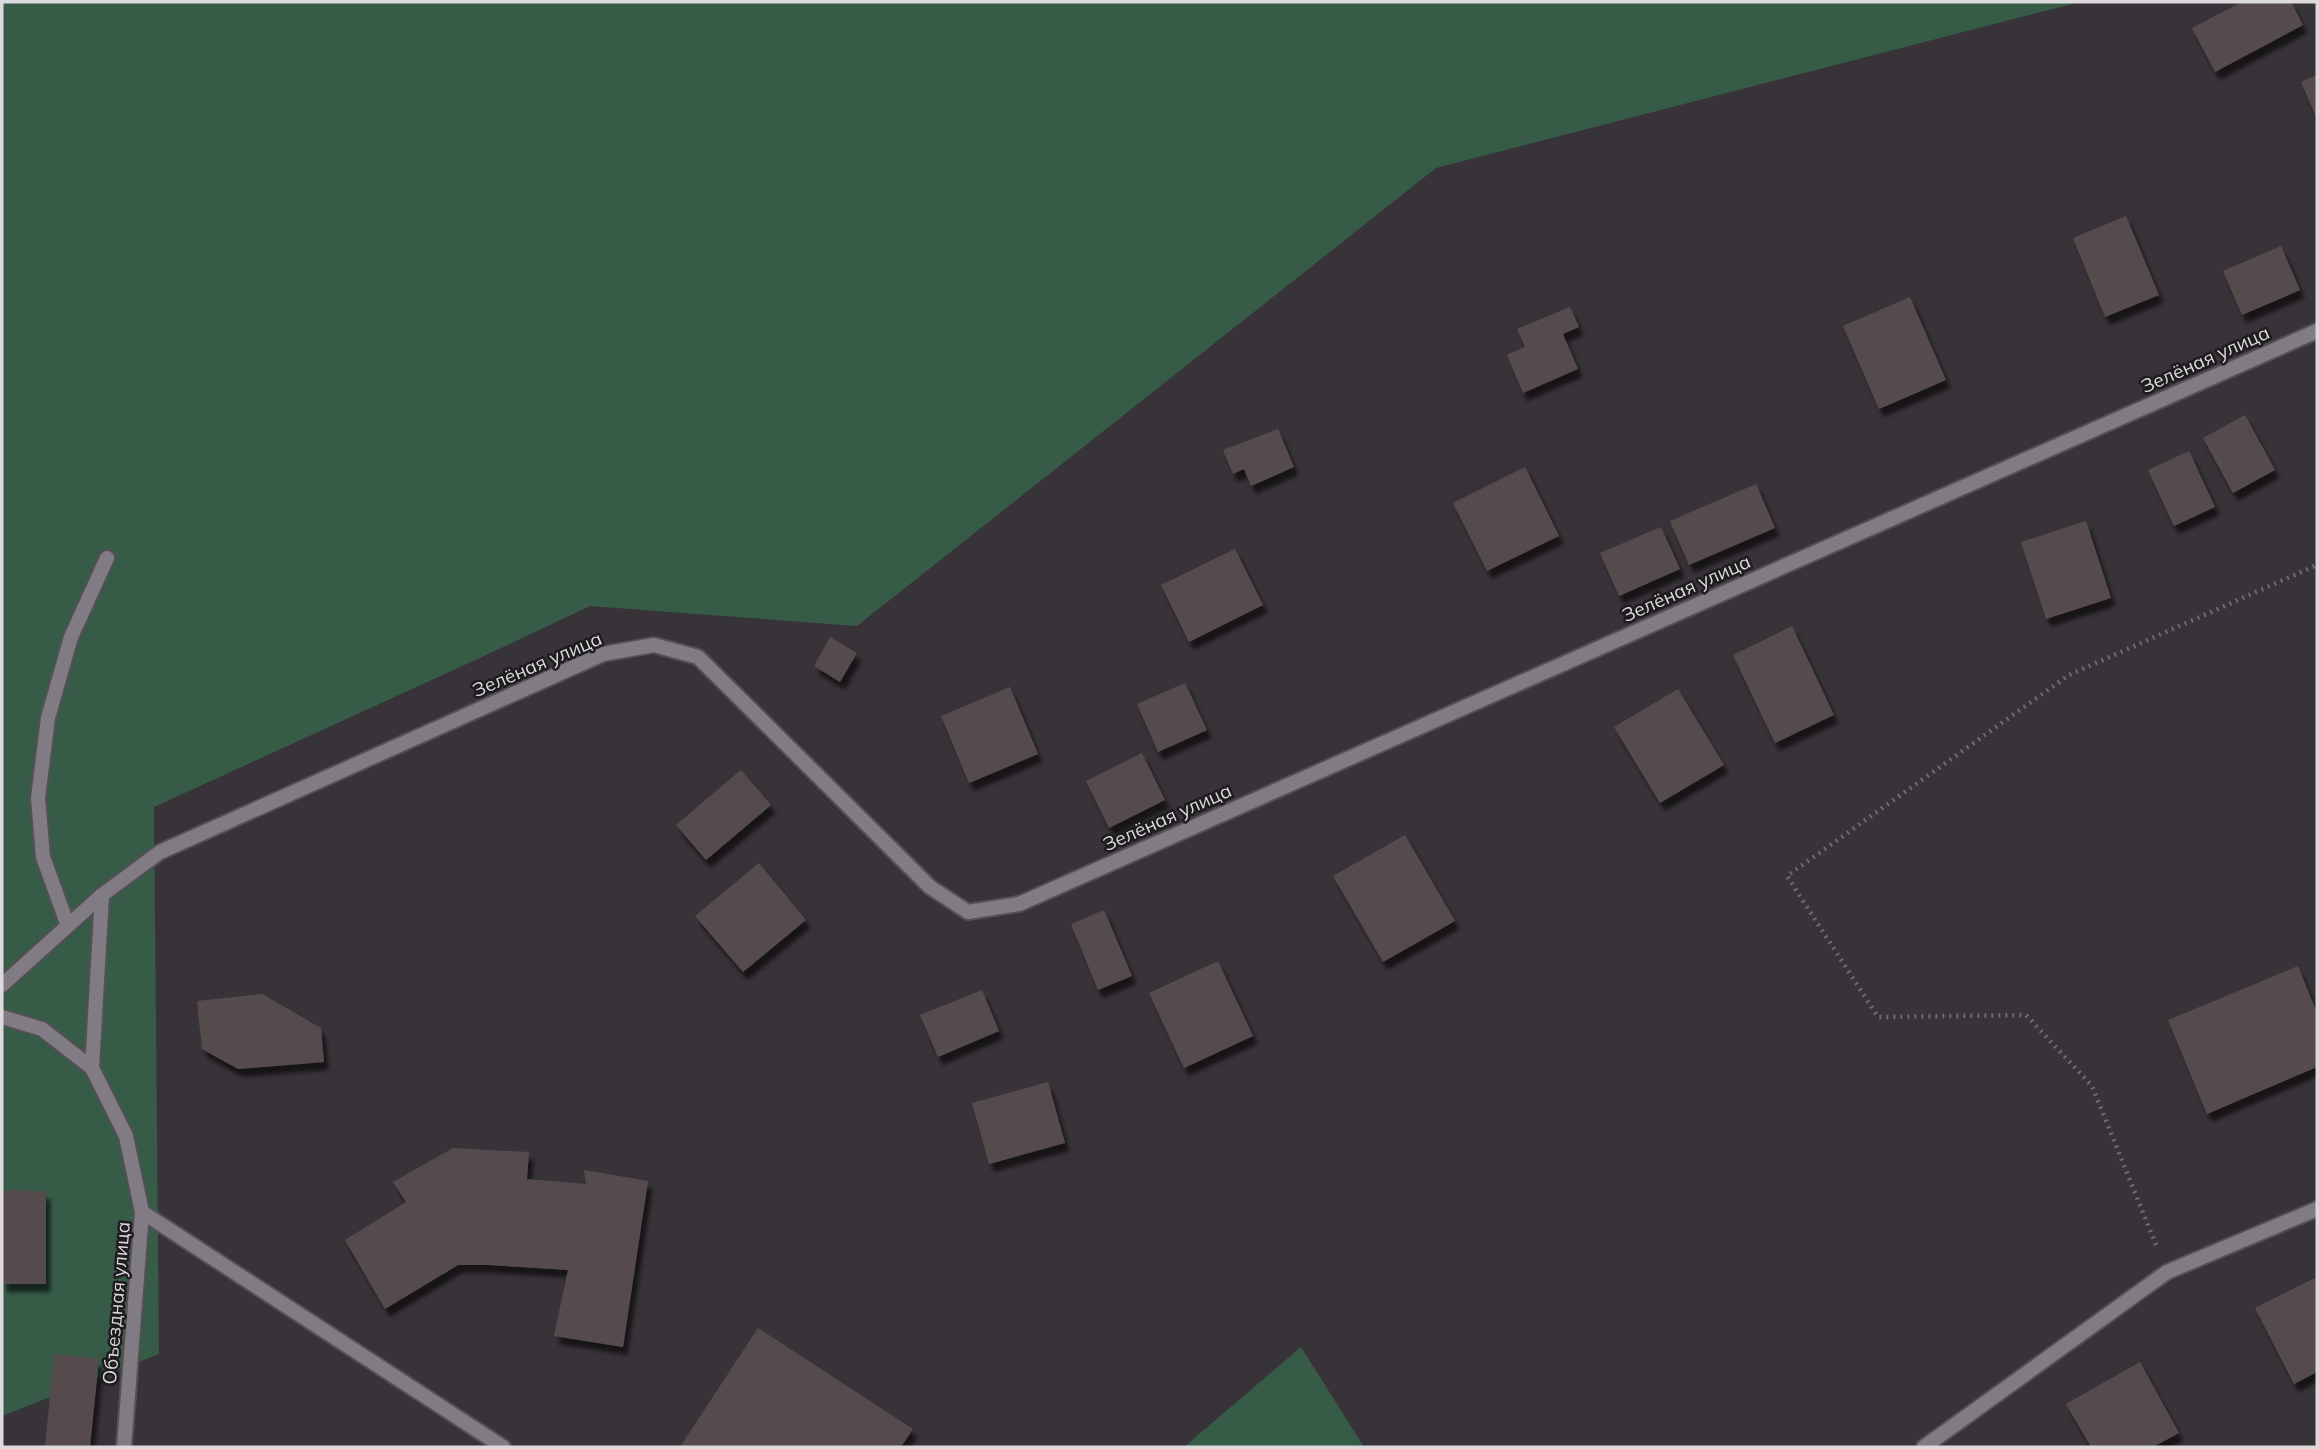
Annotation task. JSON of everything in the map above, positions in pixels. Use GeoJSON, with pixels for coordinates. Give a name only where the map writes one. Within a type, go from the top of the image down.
{"type":"FeatureCollection","features":[{"type":"Feature","properties":{"kind":"street","name":"Зелёная улица"},"geometry":{"type":"LineString","coordinates":[[2,985],[102,895],[160,852],[603,654],[653,645],[698,657],[930,887],[968,912],[1019,904],[2317,331]]}},
{"type":"Feature","properties":{"kind":"street"},"geometry":{"type":"LineString","coordinates":[[68,926],[43,857],[38,798],[48,718],[71,637],[107,558]]}},
{"type":"Feature","properties":{"kind":"street"},"geometry":{"type":"LineString","coordinates":[[92,1068],[102,895]]}},
{"type":"Feature","properties":{"kind":"street","name":"Объездная улица"},"geometry":{"type":"LineString","coordinates":[[2,1017],[42,1029],[92,1068],[126,1136],[142,1212],[124,1447]]}},
{"type":"Feature","properties":{"kind":"street"},"geometry":{"type":"LineString","coordinates":[[1924,1447],[2167,1272],[2317,1209]]}},
{"type":"Feature","properties":{"kind":"street"},"geometry":{"type":"LineString","coordinates":[[142,1212],[503,1447]]}},
{"type":"Feature","properties":{"kind":"path"},"geometry":{"type":"LineString","coordinates":[[2167,1272],[2092,1086],[2026,1015],[1878,1017],[1787,876],[2069,675],[2317,565]]}},
{"type":"Feature","properties":{"kind":"green space"},"geometry":{"type":"Polygon","coordinates":[[[2,2],[2080,2],[1436,168],[857,626],[590,606],[154,807],[159,1354],[2,1416],[2,2]]]}},
{"type":"Feature","properties":{"kind":"green space"},"geometry":{"type":"Polygon","coordinates":[[[1301,1347],[1364,1447],[1184,1447],[1301,1347]]]}},
{"type":"Feature","properties":{"kind":"building"},"geometry":{"type":"Polygon","coordinates":[[[2242,2],[2291,2],[2303,25],[2215,72],[2192,28],[2242,2]]]}},
{"type":"Feature","properties":{"kind":"building"},"geometry":{"type":"Polygon","coordinates":[[[2317,75],[2317,119],[2301,82],[2317,75]]]}},
{"type":"Feature","properties":{"kind":"building"},"geometry":{"type":"Polygon","coordinates":[[[2126,216],[2159,295],[2105,317],[2073,238],[2126,216]]]}},
{"type":"Feature","properties":{"kind":"building"},"geometry":{"type":"Polygon","coordinates":[[[2281,246],[2300,290],[2242,315],[2223,271],[2281,246]]]}},
{"type":"Feature","properties":{"kind":"building"},"geometry":{"type":"Polygon","coordinates":[[[1910,297],[1946,380],[1879,409],[1843,326],[1910,297]]]}},
{"type":"Feature","properties":{"kind":"building"},"geometry":{"type":"Polygon","coordinates":[[[1570,307],[1579,327],[1563,334],[1578,369],[1523,393],[1507,355],[1525,347],[1517,329],[1570,307]]]}},
{"type":"Feature","properties":{"kind":"building"},"geometry":{"type":"Polygon","coordinates":[[[2245,415],[2275,470],[2233,493],[2203,438],[2245,415]]]}},
{"type":"Feature","properties":{"kind":"building"},"geometry":{"type":"Polygon","coordinates":[[[1278,429],[1294,467],[1251,486],[1244,469],[1233,474],[1223,450],[1278,429]]]}},
{"type":"Feature","properties":{"kind":"building"},"geometry":{"type":"Polygon","coordinates":[[[2189,451],[2215,507],[2174,526],[2148,470],[2189,451]]]}},
{"type":"Feature","properties":{"kind":"building"},"geometry":{"type":"Polygon","coordinates":[[[1525,467],[1559,536],[1487,571],[1453,503],[1525,467]]]}},
{"type":"Feature","properties":{"kind":"building"},"geometry":{"type":"Polygon","coordinates":[[[1756,484],[1775,528],[1689,565],[1670,521],[1756,484]]]}},
{"type":"Feature","properties":{"kind":"building"},"geometry":{"type":"Polygon","coordinates":[[[2086,521],[2111,598],[2046,619],[2021,542],[2086,521]]]}},
{"type":"Feature","properties":{"kind":"building"},"geometry":{"type":"Polygon","coordinates":[[[1661,527],[1680,569],[1619,596],[1600,553],[1661,527]]]}},
{"type":"Feature","properties":{"kind":"building"},"geometry":{"type":"Polygon","coordinates":[[[1235,549],[1263,605],[1189,642],[1161,585],[1235,549]]]}},
{"type":"Feature","properties":{"kind":"building"},"geometry":{"type":"Polygon","coordinates":[[[1792,626],[1834,715],[1775,743],[1733,655],[1792,626]]]}},
{"type":"Feature","properties":{"kind":"building"},"geometry":{"type":"Polygon","coordinates":[[[830,637],[857,653],[840,682],[814,666],[830,637]]]}},
{"type":"Feature","properties":{"kind":"building"},"geometry":{"type":"Polygon","coordinates":[[[1185,683],[1207,730],[1158,752],[1137,704],[1185,683]]]}},
{"type":"Feature","properties":{"kind":"building"},"geometry":{"type":"Polygon","coordinates":[[[1010,687],[1038,754],[969,783],[941,716],[1010,687]]]}},
{"type":"Feature","properties":{"kind":"building"},"geometry":{"type":"Polygon","coordinates":[[[1678,689],[1724,765],[1660,803],[1614,727],[1678,689]]]}},
{"type":"Feature","properties":{"kind":"building"},"geometry":{"type":"Polygon","coordinates":[[[1142,753],[1165,800],[1109,828],[1086,781],[1142,753]]]}},
{"type":"Feature","properties":{"kind":"building"},"geometry":{"type":"Polygon","coordinates":[[[741,770],[771,805],[706,860],[676,825],[741,770]]]}},
{"type":"Feature","properties":{"kind":"building"},"geometry":{"type":"Polygon","coordinates":[[[1405,835],[1455,921],[1383,962],[1333,876],[1405,835]]]}},
{"type":"Feature","properties":{"kind":"building"},"geometry":{"type":"Polygon","coordinates":[[[759,863],[806,920],[743,972],[695,916],[759,863]]]}},
{"type":"Feature","properties":{"kind":"building"},"geometry":{"type":"Polygon","coordinates":[[[1104,910],[1132,976],[1098,990],[1071,924],[1104,910]]]}},
{"type":"Feature","properties":{"kind":"building"},"geometry":{"type":"Polygon","coordinates":[[[1218,961],[1253,1036],[1184,1068],[1149,993],[1218,961]]]}},
{"type":"Feature","properties":{"kind":"building"},"geometry":{"type":"Polygon","coordinates":[[[2298,966],[2317,1013],[2317,1067],[2207,1114],[2168,1020],[2298,966]]]}},
{"type":"Feature","properties":{"kind":"building"},"geometry":{"type":"Polygon","coordinates":[[[982,990],[999,1031],[938,1057],[920,1015],[982,990]]]}},
{"type":"Feature","properties":{"kind":"building"},"geometry":{"type":"Polygon","coordinates":[[[262,994],[321,1028],[324,1062],[238,1069],[202,1049],[197,1001],[262,994]]]}},
{"type":"Feature","properties":{"kind":"building"},"geometry":{"type":"Polygon","coordinates":[[[1048,1082],[1065,1143],[989,1164],[972,1103],[1048,1082]]]}},
{"type":"Feature","properties":{"kind":"building"},"geometry":{"type":"Polygon","coordinates":[[[453,1148],[529,1152],[527,1179],[586,1184],[584,1170],[648,1181],[623,1347],[554,1336],[568,1270],[458,1265],[385,1309],[345,1240],[406,1202],[393,1182],[453,1148]]]}},
{"type":"Feature","properties":{"kind":"building"},"geometry":{"type":"Polygon","coordinates":[[[2,1190],[46,1191],[46,1284],[2,1284],[2,1190]]]}},
{"type":"Feature","properties":{"kind":"building"},"geometry":{"type":"Polygon","coordinates":[[[2317,1277],[2317,1372],[2294,1384],[2255,1308],[2317,1277]]]}},
{"type":"Feature","properties":{"kind":"building"},"geometry":{"type":"Polygon","coordinates":[[[758,1328],[913,1429],[901,1447],[680,1447],[758,1328]]]}},
{"type":"Feature","properties":{"kind":"building"},"geometry":{"type":"Polygon","coordinates":[[[54,1354],[99,1359],[90,1447],[45,1447],[54,1354]]]}},
{"type":"Feature","properties":{"kind":"building"},"geometry":{"type":"Polygon","coordinates":[[[2140,1362],[2179,1433],[2153,1447],[2091,1447],[2066,1404],[2140,1362]]]}}]}
